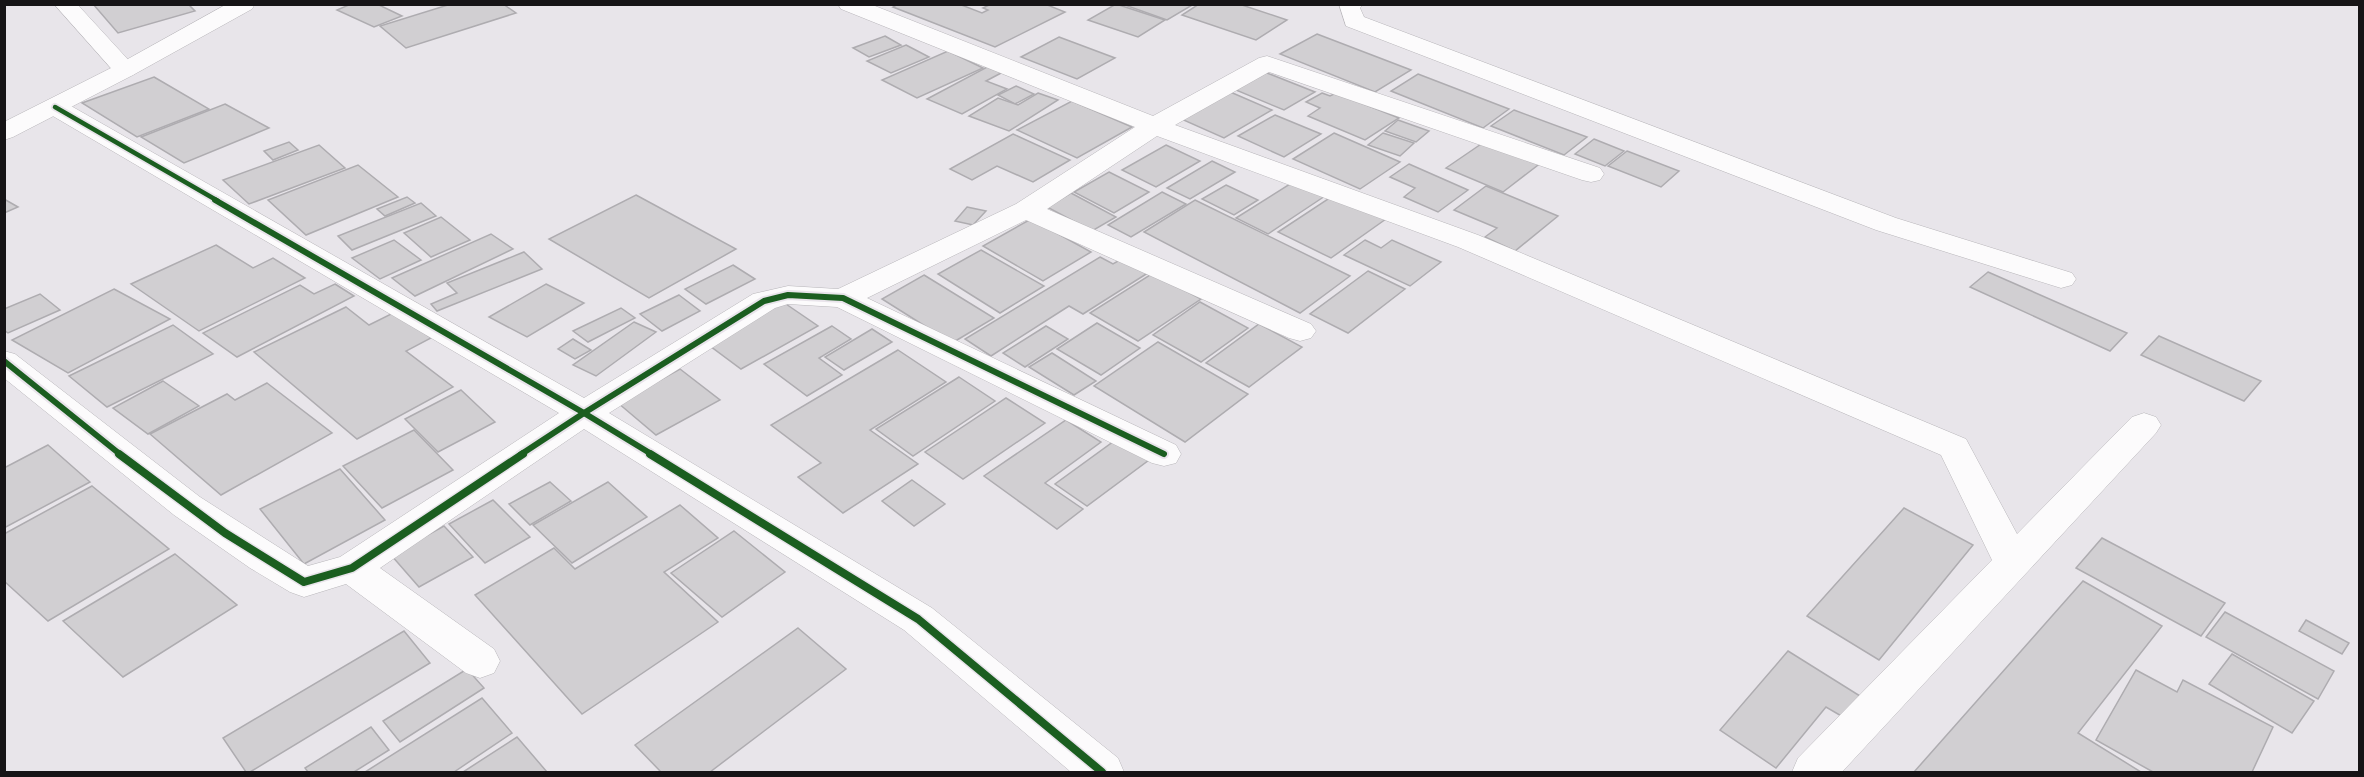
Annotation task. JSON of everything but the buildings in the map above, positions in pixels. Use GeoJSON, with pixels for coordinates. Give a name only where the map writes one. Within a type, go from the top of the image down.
{"type":"FeatureCollection","features":[{"type":"Feature","properties":{"kind":"street"},"geometry":{"type":"LineString","coordinates":[[65,4],[125,70]]}},
{"type":"Feature","properties":{"kind":"street"},"geometry":{"type":"LineString","coordinates":[[4,132],[125,70],[244,4]]}},
{"type":"Feature","properties":{"kind":"street"},"geometry":{"type":"LineString","coordinates":[[1352,4],[1349,6],[1354,21],[1365,26],[1886,224],[2061,279]]}},
{"type":"Feature","properties":{"kind":"street"},"geometry":{"type":"LineString","coordinates":[[856,5],[1155,126],[1468,241],[1954,447],[2013,563]]}},
{"type":"Feature","properties":{"kind":"street"},"geometry":{"type":"LineString","coordinates":[[843,298],[1026,210],[1155,126],[1267,63],[1591,174]]}},
{"type":"Feature","properties":{"kind":"street"},"geometry":{"type":"LineString","coordinates":[[55,107],[584,413],[918,620],[1102,772]]}},
{"type":"Feature","properties":{"kind":"street"},"geometry":{"type":"LineString","coordinates":[[1026,210],[1300,331]]}},
{"type":"Feature","properties":{"kind":"street"},"geometry":{"type":"LineString","coordinates":[[4,361],[185,506],[304,582],[352,568],[584,413],[764,301],[788,295],[843,298],[1164,454]]}},
{"type":"Feature","properties":{"kind":"street"},"geometry":{"type":"LineString","coordinates":[[1814,772],[2144,425]]}},
{"type":"Feature","properties":{"kind":"street"},"geometry":{"type":"LineString","coordinates":[[352,568],[480,661]]}},
{"type":"Feature","properties":{"kind":"cycle path"},"geometry":{"type":"LineString","coordinates":[[55,107],[584,413],[918,619],[1102,772]]}},
{"type":"Feature","properties":{"kind":"cycle path"},"geometry":{"type":"LineString","coordinates":[[4,361],[187,506],[225,533],[304,582],[352,568],[584,413],[764,301],[788,295],[843,298],[1164,454]]}}]}
